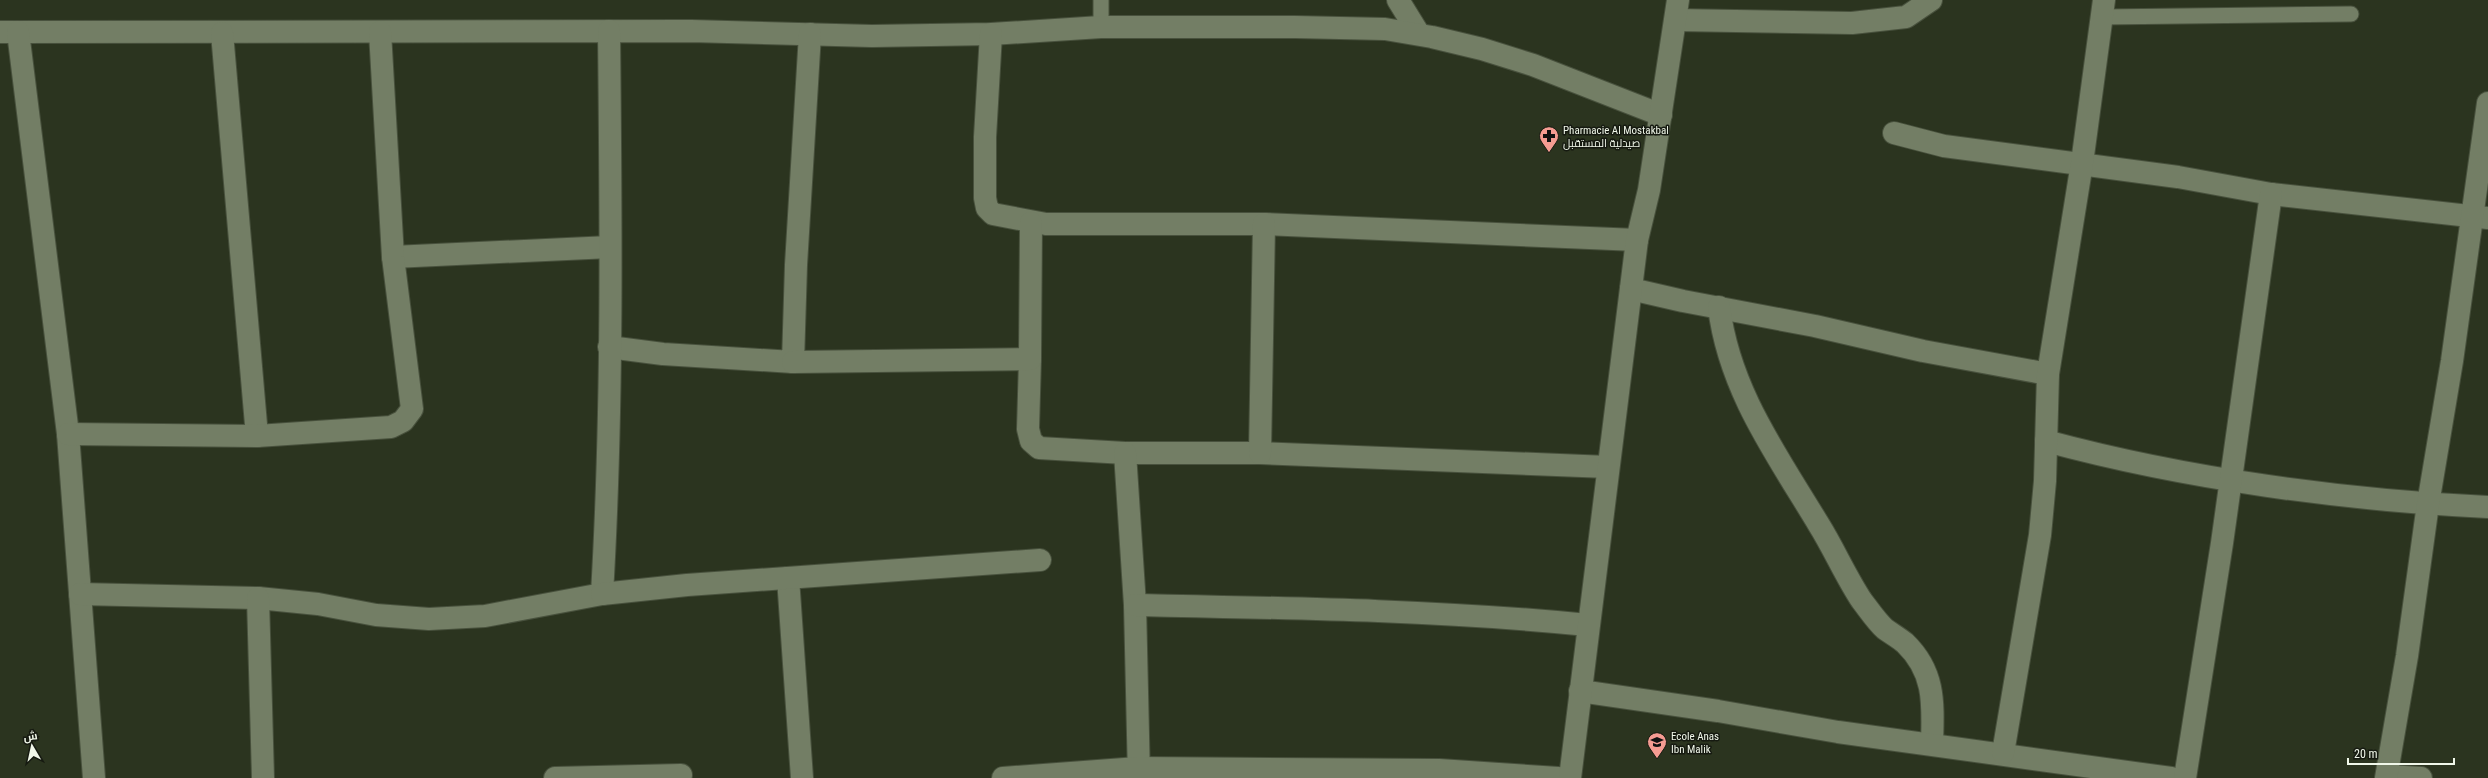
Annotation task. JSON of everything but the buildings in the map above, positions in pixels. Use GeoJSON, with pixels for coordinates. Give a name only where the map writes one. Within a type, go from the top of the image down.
{"type":"FeatureCollection","features":[{"type":"Feature","properties":{"kind":"street"},"geometry":{"type":"LineString","coordinates":[[1398,0],[1419,34]]}},
{"type":"Feature","properties":{"kind":"street"},"geometry":{"type":"LineString","coordinates":[[1570,778],[1637,240],[1649,190],[1677,10],[1852,23],[1906,17],[1931,0]]}},
{"type":"Feature","properties":{"kind":"street"},"geometry":{"type":"LineString","coordinates":[[2003,753],[2040,535],[2046,441],[2048,374],[2082,163],[2102,9]]}},
{"type":"Feature","properties":{"kind":"street"},"geometry":{"type":"LineString","coordinates":[[94,778],[68,434],[9,32],[222,33],[609,31],[872,36],[991,34],[1102,28],[1295,27],[1385,29],[1419,34],[1482,49],[1533,65],[1661,115]]}},
{"type":"Feature","properties":{"kind":"street"},"geometry":{"type":"LineString","coordinates":[[602,594],[609,467],[609,31]]}},
{"type":"Feature","properties":{"kind":"street"},"geometry":{"type":"LineString","coordinates":[[68,434],[257,436],[391,427],[403,421],[412,409],[393,257],[380,32]]}},
{"type":"Feature","properties":{"kind":"street"},"geometry":{"type":"LineString","coordinates":[[222,33],[257,436]]}},
{"type":"Feature","properties":{"kind":"street"},"geometry":{"type":"LineString","coordinates":[[793,362],[796,265],[810,34]]}},
{"type":"Feature","properties":{"kind":"street"},"geometry":{"type":"LineString","coordinates":[[991,34],[985,137],[985,198],[987,208],[993,214],[1031,223],[1131,225],[1264,224],[1637,240]]}},
{"type":"Feature","properties":{"kind":"street"},"geometry":{"type":"LineString","coordinates":[[2421,778],[2386,777],[2407,656],[2428,504],[2452,361],[2480,217],[2488,103]]}},
{"type":"Feature","properties":{"kind":"street"},"geometry":{"type":"LineString","coordinates":[[1894,133],[1972,150],[2082,163],[2178,177],[2271,194],[2480,217]]}},
{"type":"Feature","properties":{"kind":"street"},"geometry":{"type":"LineString","coordinates":[[2185,778],[2221,551],[2229,478],[2271,194]]}},
{"type":"Feature","properties":{"kind":"street"},"geometry":{"type":"LineString","coordinates":[[1031,223],[1028,411],[1031,441],[1039,448],[1125,453],[1260,453],[1608,467]]}},
{"type":"Feature","properties":{"kind":"street"},"geometry":{"type":"LineString","coordinates":[[1260,453],[1264,224]]}},
{"type":"Feature","properties":{"kind":"street"},"geometry":{"type":"LineString","coordinates":[[393,257],[610,248]]}},
{"type":"Feature","properties":{"kind":"street"},"geometry":{"type":"LineString","coordinates":[[1631,289],[1816,326],[1923,351],[2048,374]]}},
{"type":"Feature","properties":{"kind":"street"},"geometry":{"type":"LineString","coordinates":[[1719,307],[1722,333],[1729,361],[1754,418],[1862,600],[1884,628],[1904,643],[1919,660],[1928,677],[1932,696],[1932,744]]}},
{"type":"Feature","properties":{"kind":"street"},"geometry":{"type":"LineString","coordinates":[[609,347],[663,354],[793,362],[1030,359]]}},
{"type":"Feature","properties":{"kind":"street"},"geometry":{"type":"LineString","coordinates":[[2046,441],[2105,457],[2336,494],[2428,504],[2488,507]]}},
{"type":"Feature","properties":{"kind":"street"},"geometry":{"type":"LineString","coordinates":[[1125,453],[1135,605],[1138,773]]}},
{"type":"Feature","properties":{"kind":"street"},"geometry":{"type":"LineString","coordinates":[[80,594],[258,598],[318,604],[376,616],[429,618],[485,616],[602,594],[788,578],[1040,560]]}},
{"type":"Feature","properties":{"kind":"street"},"geometry":{"type":"LineString","coordinates":[[788,578],[802,778]]}},
{"type":"Feature","properties":{"kind":"street"},"geometry":{"type":"LineString","coordinates":[[258,598],[263,778]]}},
{"type":"Feature","properties":{"kind":"street"},"geometry":{"type":"LineString","coordinates":[[1135,605],[1318,609],[1521,618],[1588,625]]}},
{"type":"Feature","properties":{"kind":"street"},"geometry":{"type":"LineString","coordinates":[[1580,691],[1718,711],[1838,732],[2003,753],[2171,778]]}},
{"type":"Feature","properties":{"kind":"street"},"geometry":{"type":"LineString","coordinates":[[1003,778],[1138,773],[1439,770],[1558,778]]}},
{"type":"Feature","properties":{"kind":"street"},"geometry":{"type":"LineString","coordinates":[[555,778],[681,775]]}},
{"type":"Feature","properties":{"kind":"lane"},"geometry":{"type":"LineString","coordinates":[[1101,0],[1102,28]]}},
{"type":"Feature","properties":{"kind":"lane"},"geometry":{"type":"LineString","coordinates":[[2102,9],[2351,14]]}},
{"type":"Feature","properties":{"kind":"place","name":"Pharmacie Al Mostakbal صيدلية المستقبل"},"geometry":{"type":"Point","coordinates":[1549,153]}},
{"type":"Feature","properties":{"kind":"place","name":"Ecole Anas Ibn Malik"},"geometry":{"type":"Point","coordinates":[1657,759]}}]}
